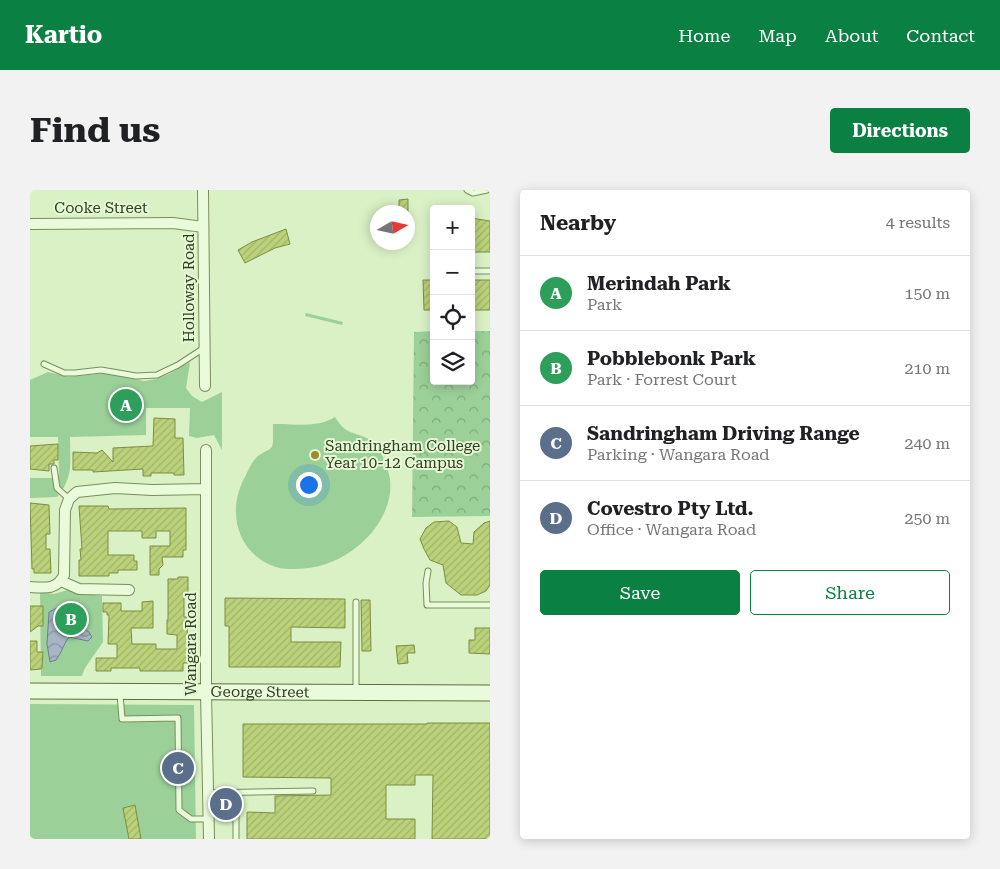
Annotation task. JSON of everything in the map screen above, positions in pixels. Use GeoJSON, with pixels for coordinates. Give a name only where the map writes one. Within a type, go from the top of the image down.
{"type":"FeatureCollection","features":[{"type":"Feature","properties":{"kind":"street","name":"Holloway Road"},"geometry":{"type":"LineString","coordinates":[[203,190],[205,386]]}},
{"type":"Feature","properties":{"kind":"street","name":"Cooke Street"},"geometry":{"type":"LineString","coordinates":[[30,224],[203,223]]}},
{"type":"Feature","properties":{"kind":"street","name":"Wangara Road"},"geometry":{"type":"LineString","coordinates":[[206,450],[206,692],[209,839]]}},
{"type":"Feature","properties":{"kind":"street"},"geometry":{"type":"LineString","coordinates":[[30,587],[49,588],[61,581],[65,569],[65,510],[69,499],[77,492],[115,488],[206,490]]}},
{"type":"Feature","properties":{"kind":"street"},"geometry":{"type":"LineString","coordinates":[[61,581],[79,588],[129,590]]}},
{"type":"Feature","properties":{"kind":"street","name":"George Street"},"geometry":{"type":"LineString","coordinates":[[30,691],[490,692]]}},
{"type":"Feature","properties":{"kind":"lane"},"geometry":{"type":"LineString","coordinates":[[467,190],[473,192],[487,190]]}},
{"type":"Feature","properties":{"kind":"lane"},"geometry":{"type":"LineString","coordinates":[[475,271],[490,271]]}},
{"type":"Feature","properties":{"kind":"lane"},"geometry":{"type":"LineString","coordinates":[[44,364],[64,373],[74,374],[102,370],[136,376],[157,374],[171,368],[204,348]]}},
{"type":"Feature","properties":{"kind":"lane"},"geometry":{"type":"LineString","coordinates":[[54,468],[58,488],[69,499]]}},
{"type":"Feature","properties":{"kind":"lane"},"geometry":{"type":"LineString","coordinates":[[428,571],[426,583],[428,604],[490,605]]}},
{"type":"Feature","properties":{"kind":"lane"},"geometry":{"type":"LineString","coordinates":[[356,602],[356,692]]}},
{"type":"Feature","properties":{"kind":"lane"},"geometry":{"type":"LineString","coordinates":[[120,691],[122,719],[178,718],[178,810],[191,819],[208,819]]}},
{"type":"Feature","properties":{"kind":"lane"},"geometry":{"type":"LineString","coordinates":[[208,793],[313,791]]}},
{"type":"Feature","properties":{"kind":"lane"},"geometry":{"type":"LineString","coordinates":[[236,793],[236,839]]}},
{"type":"Feature","properties":{"kind":"green space"},"geometry":{"type":"Polygon","coordinates":[[[306,313],[343,322],[342,325],[305,316],[306,313]]]}},
{"type":"Feature","properties":{"kind":"green space"},"geometry":{"type":"Polygon","coordinates":[[[430,331],[430,385],[475,385],[475,331],[490,331],[490,516],[412,517],[414,332],[430,331]]]}},
{"type":"Feature","properties":{"kind":"green space"},"geometry":{"type":"Polygon","coordinates":[[[190,362],[186,388],[192,396],[202,402],[222,392],[222,450],[214,435],[197,438],[189,436],[190,408],[146,408],[146,435],[70,437],[69,476],[62,490],[57,497],[30,498],[30,478],[59,478],[58,437],[30,437],[30,380],[48,372],[69,377],[107,373],[144,381],[169,374],[190,362]]]}},
{"type":"Feature","properties":{"kind":"green space"},"geometry":{"type":"Polygon","coordinates":[[[335,417],[346,430],[373,442],[381,453],[390,479],[390,495],[382,518],[365,540],[348,554],[338,559],[306,568],[287,569],[276,567],[263,561],[244,542],[236,517],[239,490],[254,460],[272,447],[273,424],[305,425],[320,423],[335,417]]]}},
{"type":"Feature","properties":{"kind":"green space"},"geometry":{"type":"Polygon","coordinates":[[[68,590],[102,596],[103,642],[85,668],[82,676],[41,676],[40,592],[54,594],[68,590]]]}},
{"type":"Feature","properties":{"kind":"green space"},"geometry":{"type":"Polygon","coordinates":[[[30,704],[194,705],[196,839],[30,839],[30,704]]]}},
{"type":"Feature","properties":{"kind":"water"},"geometry":{"type":"Polygon","coordinates":[[[57,608],[71,613],[76,624],[89,632],[92,637],[88,641],[69,637],[56,660],[50,662],[47,644],[49,612],[57,608]]]}},
{"type":"Feature","properties":{"kind":"building"},"geometry":{"type":"Polygon","coordinates":[[[408,199],[408,205],[399,205],[399,200],[408,199]]]}},
{"type":"Feature","properties":{"kind":"building"},"geometry":{"type":"Polygon","coordinates":[[[475,219],[490,221],[490,252],[475,252],[475,219]]]}},
{"type":"Feature","properties":{"kind":"building"},"geometry":{"type":"Polygon","coordinates":[[[286,229],[290,244],[275,248],[245,263],[238,250],[252,242],[286,229]]]}},
{"type":"Feature","properties":{"kind":"building"},"geometry":{"type":"Polygon","coordinates":[[[423,280],[430,280],[430,310],[424,310],[423,280]]]}},
{"type":"Feature","properties":{"kind":"building"},"geometry":{"type":"Polygon","coordinates":[[[475,280],[490,280],[490,310],[475,310],[475,280]]]}},
{"type":"Feature","properties":{"kind":"building"},"geometry":{"type":"Polygon","coordinates":[[[154,418],[175,419],[175,438],[183,438],[184,475],[151,473],[151,476],[143,476],[143,469],[93,472],[93,470],[73,470],[73,452],[97,453],[102,450],[113,462],[113,448],[153,446],[154,418]]]}},
{"type":"Feature","properties":{"kind":"building"},"geometry":{"type":"Polygon","coordinates":[[[58,444],[58,460],[54,460],[54,464],[49,464],[49,471],[30,469],[30,446],[58,444]]]}},
{"type":"Feature","properties":{"kind":"building"},"geometry":{"type":"Polygon","coordinates":[[[30,503],[49,505],[50,534],[46,534],[46,549],[50,549],[51,573],[34,573],[34,569],[32,569],[30,503]]]}},
{"type":"Feature","properties":{"kind":"building"},"geometry":{"type":"Polygon","coordinates":[[[79,506],[108,506],[109,509],[186,508],[186,550],[183,550],[183,557],[162,557],[163,565],[159,569],[159,575],[150,575],[150,546],[170,546],[170,531],[156,531],[156,538],[142,538],[142,531],[108,531],[108,555],[134,555],[134,561],[137,561],[137,570],[118,570],[118,573],[109,573],[109,576],[79,576],[80,549],[82,549],[79,506]]]}},
{"type":"Feature","properties":{"kind":"building"},"geometry":{"type":"Polygon","coordinates":[[[449,521],[457,527],[461,543],[473,544],[474,532],[484,523],[490,521],[490,585],[486,591],[477,595],[461,595],[446,583],[443,565],[430,560],[424,549],[420,539],[426,528],[434,522],[449,521]]]}},
{"type":"Feature","properties":{"kind":"building"},"geometry":{"type":"Polygon","coordinates":[[[178,577],[188,577],[188,593],[184,597],[184,617],[187,617],[188,663],[183,663],[183,671],[140,671],[140,668],[111,668],[111,671],[96,671],[96,658],[117,658],[117,644],[108,644],[109,615],[107,615],[107,612],[103,612],[103,603],[121,603],[121,611],[142,611],[142,602],[153,601],[153,628],[131,628],[132,644],[156,644],[156,649],[177,649],[177,635],[167,634],[167,620],[168,579],[178,579],[178,577]]]}},
{"type":"Feature","properties":{"kind":"building"},"geometry":{"type":"Polygon","coordinates":[[[225,598],[345,599],[345,628],[291,627],[291,642],[341,642],[340,667],[229,667],[229,626],[225,626],[225,598]]]}},
{"type":"Feature","properties":{"kind":"building"},"geometry":{"type":"Polygon","coordinates":[[[361,600],[370,600],[371,651],[362,651],[361,600]]]}},
{"type":"Feature","properties":{"kind":"building"},"geometry":{"type":"Polygon","coordinates":[[[30,606],[43,606],[43,626],[38,626],[30,632],[30,606]]]}},
{"type":"Feature","properties":{"kind":"building"},"geometry":{"type":"Polygon","coordinates":[[[475,628],[490,628],[490,654],[469,653],[469,640],[475,640],[475,628]]]}},
{"type":"Feature","properties":{"kind":"building"},"geometry":{"type":"Polygon","coordinates":[[[30,641],[37,641],[37,652],[43,652],[41,669],[30,670],[30,641]]]}},
{"type":"Feature","properties":{"kind":"building"},"geometry":{"type":"Polygon","coordinates":[[[414,645],[415,653],[407,653],[408,663],[398,664],[396,646],[414,645]]]}},
{"type":"Feature","properties":{"kind":"building"},"geometry":{"type":"Polygon","coordinates":[[[490,723],[490,839],[432,839],[433,775],[415,775],[415,785],[386,785],[386,819],[415,819],[415,839],[247,839],[247,812],[275,813],[275,796],[331,795],[331,778],[243,777],[243,724],[490,723]]]}},
{"type":"Feature","properties":{"kind":"building"},"geometry":{"type":"Polygon","coordinates":[[[135,805],[141,839],[129,839],[123,808],[135,805]]]}},
{"type":"Feature","properties":{"kind":"place","name":"Merindah Park"},"geometry":{"type":"Point","coordinates":[126,405]}},
{"type":"Feature","properties":{"kind":"place","name":"Sandringham College Year 10-12 Campus"},"geometry":{"type":"Point","coordinates":[315,455]}},
{"type":"Feature","properties":{"kind":"place","name":"Pobblebonk Park"},"geometry":{"type":"Point","coordinates":[71,619]}},
{"type":"Feature","properties":{"kind":"place","name":"Sandringham Driving Range"},"geometry":{"type":"Point","coordinates":[178,768]}},
{"type":"Feature","properties":{"kind":"place","name":"Covestro Pty Ltd."},"geometry":{"type":"Point","coordinates":[226,804]}}]}
